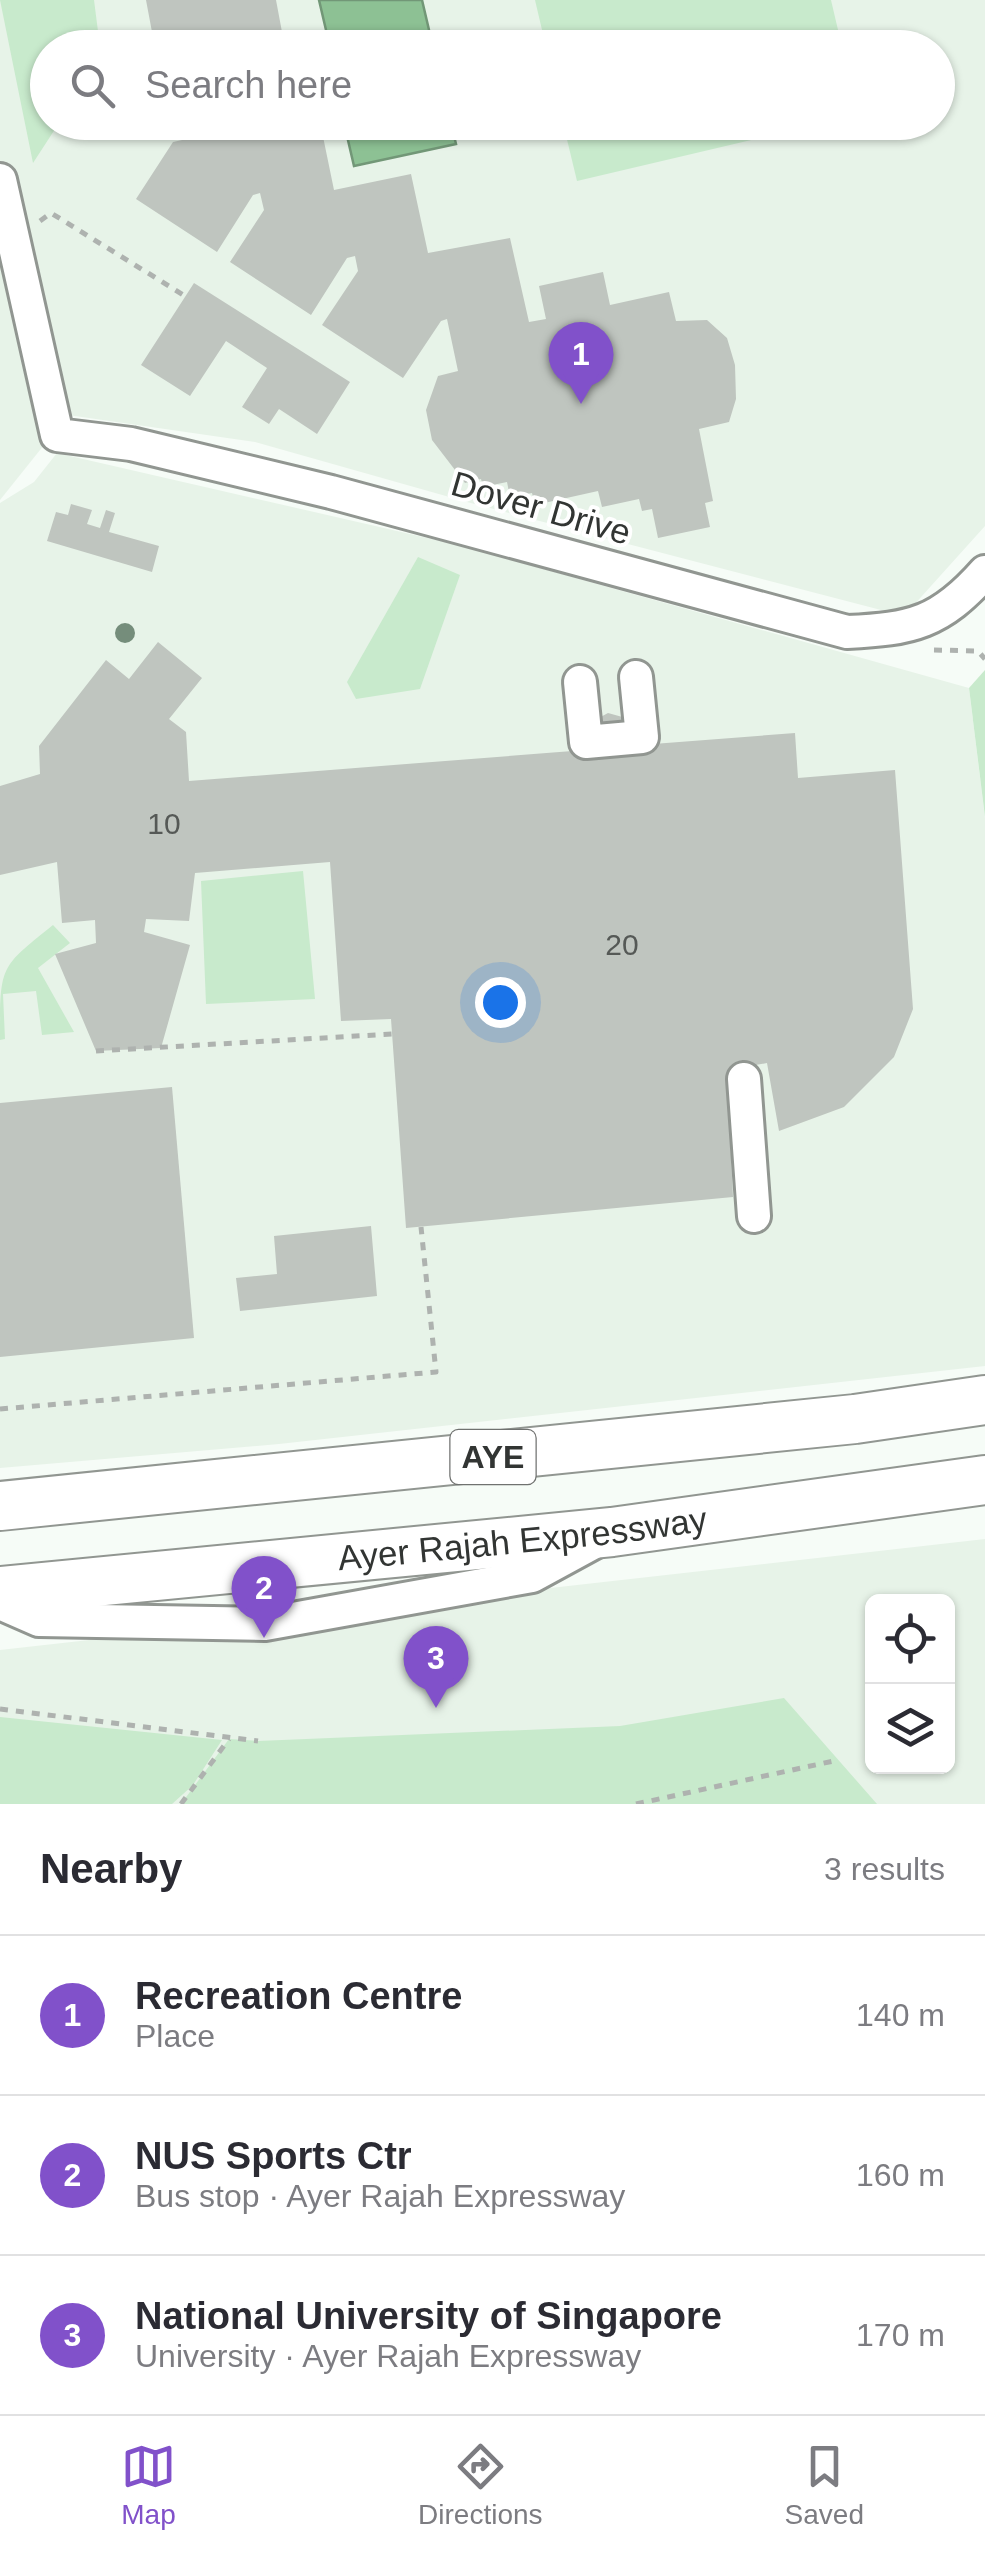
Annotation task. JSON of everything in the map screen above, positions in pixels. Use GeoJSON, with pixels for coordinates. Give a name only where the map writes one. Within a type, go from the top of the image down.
{"type":"FeatureCollection","features":[{"type":"Feature","properties":{"kind":"highway","name":"AYE"},"geometry":{"type":"LineString","coordinates":[[0,1506],[836,1421],[985,1400]]}},
{"type":"Feature","properties":{"kind":"highway","name":"Ayer Rajah Expressway"},"geometry":{"type":"LineString","coordinates":[[0,1591],[612,1532],[985,1480]]}},
{"type":"Feature","properties":{"kind":"lane"},"geometry":{"type":"LineString","coordinates":[[0,180],[14,242]]}},
{"type":"Feature","properties":{"kind":"lane","name":"Dover Drive"},"geometry":{"type":"LineString","coordinates":[[14,242],[57,435],[131,444],[314,488],[846,632],[902,630],[941,615],[985,572]]}},
{"type":"Feature","properties":{"kind":"lane"},"geometry":{"type":"LineString","coordinates":[[580,682],[586,742],[624,739],[642,737],[636,677]]}},
{"type":"Feature","properties":{"kind":"lane"},"geometry":{"type":"LineString","coordinates":[[744,1079],[754,1216]]}},
{"type":"Feature","properties":{"kind":"lane"},"geometry":{"type":"LineString","coordinates":[[0,1604],[39,1620],[265,1624],[532,1576],[612,1532]]}},
{"type":"Feature","properties":{"kind":"path"},"geometry":{"type":"LineString","coordinates":[[14,242],[50,212],[185,296]]}},
{"type":"Feature","properties":{"kind":"path"},"geometry":{"type":"LineString","coordinates":[[978,651],[985,659]]}},
{"type":"Feature","properties":{"kind":"path"},"geometry":{"type":"LineString","coordinates":[[96,1051],[392,1034]]}},
{"type":"Feature","properties":{"kind":"path"},"geometry":{"type":"LineString","coordinates":[[0,1409],[436,1372],[420,1227]]}},
{"type":"Feature","properties":{"kind":"path"},"geometry":{"type":"LineString","coordinates":[[0,1709],[258,1742]]}},
{"type":"Feature","properties":{"kind":"path"},"geometry":{"type":"LineString","coordinates":[[182,1804],[229,1739]]}},
{"type":"Feature","properties":{"kind":"path"},"geometry":{"type":"LineString","coordinates":[[636,1804],[838,1760]]}},
{"type":"Feature","properties":{"kind":"shaded area"},"geometry":{"type":"Polygon","coordinates":[[[0,0],[985,0],[985,526],[904,616],[467,502],[255,442],[68,415],[0,500],[0,0]]]}},
{"type":"Feature","properties":{"kind":"shaded area"},"geometry":{"type":"Polygon","coordinates":[[[0,0],[94,0],[98,30],[30,30],[30,140],[48,140],[33,163],[0,0]]]}},
{"type":"Feature","properties":{"kind":"shaded area"},"geometry":{"type":"Polygon","coordinates":[[[319,0],[422,0],[429,30],[326,30],[319,0]]]}},
{"type":"Feature","properties":{"kind":"shaded area"},"geometry":{"type":"Polygon","coordinates":[[[535,0],[831,0],[838,30],[542,30],[535,0]]]}},
{"type":"Feature","properties":{"kind":"shaded area"},"geometry":{"type":"Polygon","coordinates":[[[348,140],[455,140],[456,144],[354,166],[348,140]]]}},
{"type":"Feature","properties":{"kind":"shaded area"},"geometry":{"type":"Polygon","coordinates":[[[567,140],[751,140],[577,181],[567,140]]]}},
{"type":"Feature","properties":{"kind":"shaded area"},"geometry":{"type":"Polygon","coordinates":[[[57,453],[458,545],[969,688],[985,818],[985,1366],[279,1444],[0,1468],[0,503],[34,482],[57,453]]]}},
{"type":"Feature","properties":{"kind":"shaded area"},"geometry":{"type":"Polygon","coordinates":[[[418,557],[460,575],[420,689],[356,699],[347,682],[418,557]]]}},
{"type":"Feature","properties":{"kind":"shaded area"},"geometry":{"type":"Polygon","coordinates":[[[985,670],[985,817],[969,688],[985,670]]]}},
{"type":"Feature","properties":{"kind":"shaded area"},"geometry":{"type":"Polygon","coordinates":[[[303,871],[315,999],[206,1004],[201,881],[303,871]]]}},
{"type":"Feature","properties":{"kind":"shaded area"},"geometry":{"type":"Polygon","coordinates":[[[53,925],[70,943],[38,968],[74,1032],[42,1035],[36,991],[3,994],[5,1039],[0,1040],[1,996],[7,970],[22,950],[53,925]]]}},
{"type":"Feature","properties":{"kind":"shaded area"},"geometry":{"type":"Polygon","coordinates":[[[985,1539],[985,1804],[0,1804],[0,1650],[985,1539]]]}},
{"type":"Feature","properties":{"kind":"shaded area"},"geometry":{"type":"Polygon","coordinates":[[[784,1698],[877,1804],[181,1804],[229,1739],[620,1726],[784,1698]]]}},
{"type":"Feature","properties":{"kind":"shaded area"},"geometry":{"type":"Polygon","coordinates":[[[0,1717],[222,1740],[193,1785],[172,1804],[0,1804],[0,1717]]]}},
{"type":"Feature","properties":{"kind":"building"},"geometry":{"type":"Polygon","coordinates":[[[146,0],[276,0],[282,30],[152,30],[146,0]]]}},
{"type":"Feature","properties":{"kind":"building"},"geometry":{"type":"Polygon","coordinates":[[[324,140],[334,190],[411,174],[428,253],[510,238],[529,322],[546,319],[539,286],[603,272],[610,305],[669,292],[676,321],[707,320],[727,338],[735,365],[736,399],[729,422],[699,429],[713,501],[705,503],[710,527],[658,538],[652,509],[642,511],[639,499],[602,507],[598,491],[535,505],[532,493],[510,497],[507,482],[483,487],[481,479],[465,483],[432,440],[426,410],[438,376],[458,371],[447,319],[441,321],[403,378],[322,325],[358,271],[355,256],[347,258],[311,315],[230,262],[264,210],[260,193],[253,195],[217,252],[136,199],[173,142],[324,140]]]}},
{"type":"Feature","properties":{"kind":"building"},"geometry":{"type":"Polygon","coordinates":[[[194,283],[350,382],[317,434],[279,409],[269,424],[242,407],[267,368],[226,341],[190,396],[141,365],[194,283]]]}},
{"type":"Feature","properties":{"kind":"building"},"geometry":{"type":"Polygon","coordinates":[[[71,504],[92,510],[87,524],[100,528],[106,510],[115,513],[109,532],[159,546],[152,572],[47,541],[56,512],[68,515],[71,504]]]}},
{"type":"Feature","properties":{"kind":"building"},"geometry":{"type":"Polygon","coordinates":[[[158,642],[202,678],[169,719],[186,732],[189,781],[598,749],[595,720],[608,713],[626,718],[627,746],[795,733],[798,778],[895,770],[913,1009],[894,1057],[844,1107],[779,1131],[767,1063],[727,1070],[733,1197],[406,1228],[391,1019],[341,1021],[330,862],[195,873],[189,921],[146,919],[144,932],[190,945],[161,1048],[96,1051],[55,954],[96,943],[95,920],[62,923],[57,862],[0,875],[0,786],[40,774],[39,746],[106,660],[129,679],[158,642]]]}},
{"type":"Feature","properties":{"kind":"building"},"geometry":{"type":"Polygon","coordinates":[[[172,1087],[194,1338],[0,1357],[0,1103],[172,1087]]]}},
{"type":"Feature","properties":{"kind":"building"},"geometry":{"type":"Polygon","coordinates":[[[371,1226],[377,1296],[240,1311],[236,1278],[277,1274],[274,1236],[371,1226]]]}},
{"type":"Feature","properties":{"kind":"place","name":"Recreation Centre"},"geometry":{"type":"Point","coordinates":[581,404]}},
{"type":"Feature","properties":{"kind":"place","name":"NUS Sports Ctr"},"geometry":{"type":"Point","coordinates":[264,1638]}},
{"type":"Feature","properties":{"kind":"place","name":"National University of Singapore"},"geometry":{"type":"Point","coordinates":[436,1708]}}]}
